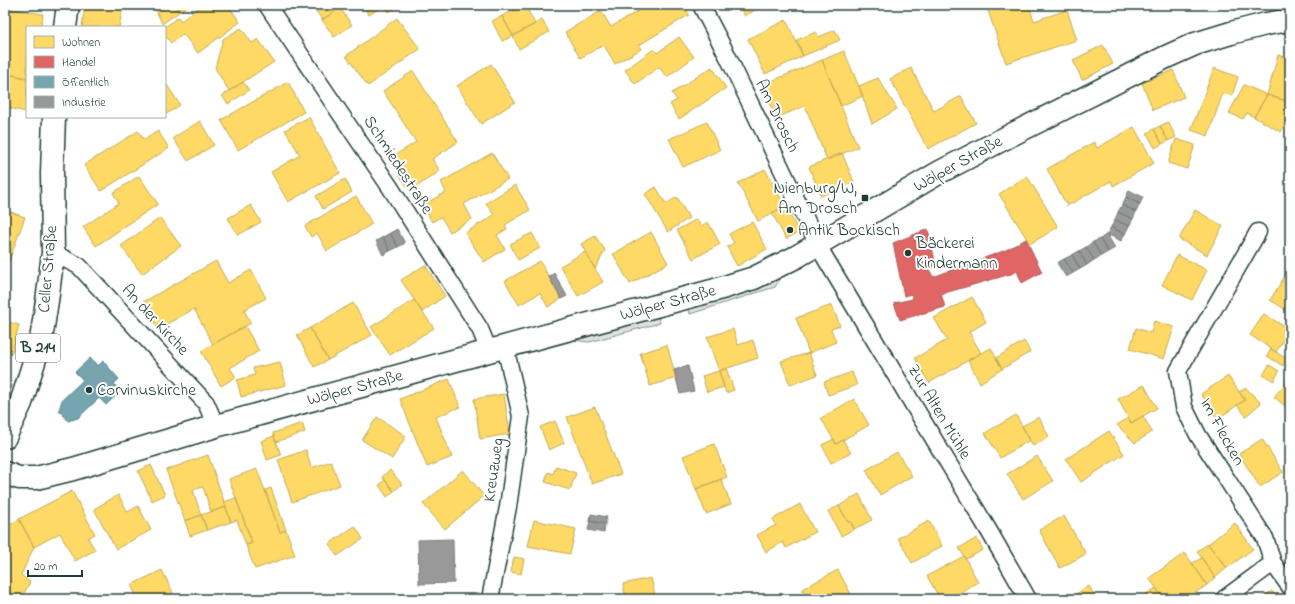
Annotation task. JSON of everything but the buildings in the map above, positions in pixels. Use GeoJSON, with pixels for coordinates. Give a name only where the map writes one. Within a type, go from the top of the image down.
{"type":"FeatureCollection","features":[{"type":"Feature","properties":{"kind":"street"},"geometry":{"type":"LineString","coordinates":[[65,26],[68,5]]}},
{"type":"Feature","properties":{"kind":"street","name":"Schmiedestraße"},"geometry":{"type":"LineString","coordinates":[[267,5],[403,206],[480,329],[497,348]]}},
{"type":"Feature","properties":{"kind":"street","name":"Am Drosch"},"geometry":{"type":"LineString","coordinates":[[701,5],[727,55],[818,244]]}},
{"type":"Feature","properties":{"kind":"street","name":"Wölper Straße"},"geometry":{"type":"LineString","coordinates":[[5,472],[19,478],[36,478],[73,469],[216,426],[497,348],[715,290],[754,278],[796,257],[940,172],[1166,57],[1195,44],[1231,33],[1266,24],[1290,20]]}},
{"type":"Feature","properties":{"kind":"street","name":"Celler Straße"},"geometry":{"type":"LineString","coordinates":[[5,438],[20,403],[41,340],[53,253],[52,173],[54,118]]}},
{"type":"Feature","properties":{"kind":"street","name":"Im Flecken"},"geometry":{"type":"LineString","coordinates":[[1258,232],[1178,371],[1184,407],[1194,428],[1265,538],[1273,563],[1290,587]]}},
{"type":"Feature","properties":{"kind":"street","name":"Zur Alten Mühle"},"geometry":{"type":"LineString","coordinates":[[818,244],[1028,599]]}},
{"type":"Feature","properties":{"kind":"street","name":"An der Kirche"},"geometry":{"type":"LineString","coordinates":[[53,253],[79,266],[206,403],[216,426]]}},
{"type":"Feature","properties":{"kind":"street","name":"Kreuzweg"},"geometry":{"type":"LineString","coordinates":[[490,599],[508,507],[521,416],[497,348]]}},
{"type":"Feature","properties":{"kind":"street"},"geometry":{"type":"LineString","coordinates":[[1224,599],[1273,563]]}},
{"type":"Feature","properties":{"kind":"shaded area"},"geometry":{"type":"Polygon","coordinates":[[[784,271],[775,287],[690,314],[689,305],[784,271]]]}},
{"type":"Feature","properties":{"kind":"shaded area"},"geometry":{"type":"Polygon","coordinates":[[[657,314],[660,323],[589,342],[564,339],[657,314]]]}},
{"type":"Feature","properties":{"kind":"place","name":"Nienburg/W, Am Drosch"},"geometry":{"type":"Point","coordinates":[865,198]}},
{"type":"Feature","properties":{"kind":"place","name":"Antik Bockisch"},"geometry":{"type":"Point","coordinates":[790,230]}},
{"type":"Feature","properties":{"kind":"place","name":"Bäckerei Kindermann"},"geometry":{"type":"Point","coordinates":[908,253]}},
{"type":"Feature","properties":{"kind":"place","name":"Corvinuskirche"},"geometry":{"type":"Point","coordinates":[89,390]}}]}
